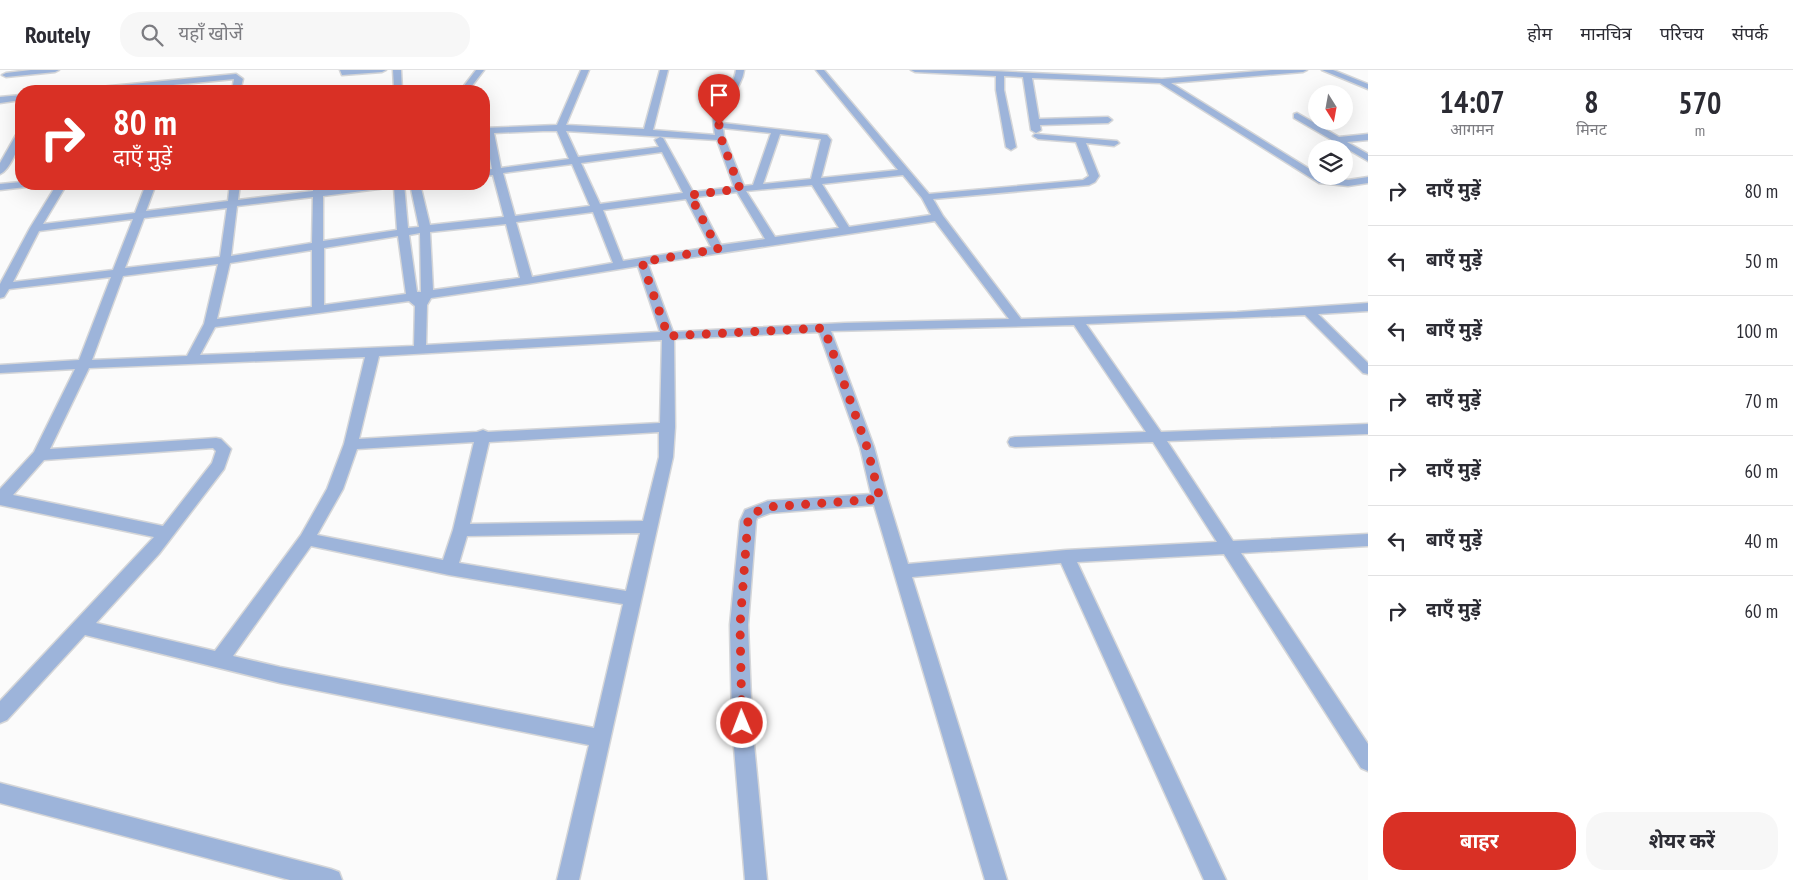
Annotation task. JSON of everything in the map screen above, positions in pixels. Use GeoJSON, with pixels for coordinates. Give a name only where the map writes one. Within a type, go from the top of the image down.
{"type":"FeatureCollection","features":[{"type":"Feature","properties":{"kind":"street"},"geometry":{"type":"LineString","coordinates":[[6,74],[55,70]]}},
{"type":"Feature","properties":{"kind":"street"},"geometry":{"type":"LineString","coordinates":[[194,85],[206,70]]}},
{"type":"Feature","properties":{"kind":"street"},"geometry":{"type":"LineString","coordinates":[[344,70],[345,73],[349,73],[382,70]]}},
{"type":"Feature","properties":{"kind":"street"},"geometry":{"type":"LineString","coordinates":[[397,70],[398,85]]}},
{"type":"Feature","properties":{"kind":"street"},"geometry":{"type":"LineString","coordinates":[[469,85],[480,70]]}},
{"type":"Feature","properties":{"kind":"street"},"geometry":{"type":"LineString","coordinates":[[585,70],[560,128],[597,208],[619,265]]}},
{"type":"Feature","properties":{"kind":"street"},"geometry":{"type":"LineString","coordinates":[[664,70],[653,133],[690,195],[718,249]]}},
{"type":"Feature","properties":{"kind":"street"},"geometry":{"type":"LineString","coordinates":[[740,70],[736,85],[721,106],[718,116],[721,138],[740,189],[772,241]]}},
{"type":"Feature","properties":{"kind":"street"},"geometry":{"type":"LineString","coordinates":[[820,70],[926,198],[938,217],[1017,321]]}},
{"type":"Feature","properties":{"kind":"street"},"geometry":{"type":"LineString","coordinates":[[915,70],[1162,81],[1302,70]]}},
{"type":"Feature","properties":{"kind":"street"},"geometry":{"type":"LineString","coordinates":[[1326,70],[1368,87]]}},
{"type":"Feature","properties":{"kind":"street"},"geometry":{"type":"LineString","coordinates":[[1000,74],[1000,90],[1011,147]]}},
{"type":"Feature","properties":{"kind":"street"},"geometry":{"type":"LineString","coordinates":[[1027,75],[1039,141],[1080,140],[1114,143]]}},
{"type":"Feature","properties":{"kind":"street"},"geometry":{"type":"LineString","coordinates":[[162,85],[236,76],[239,79],[238,85]]}},
{"type":"Feature","properties":{"kind":"street"},"geometry":{"type":"LineString","coordinates":[[1162,81],[1323,181],[1348,183],[1368,180]]}},
{"type":"Feature","properties":{"kind":"street"},"geometry":{"type":"LineString","coordinates":[[0,100],[15,99]]}},
{"type":"Feature","properties":{"kind":"street"},"geometry":{"type":"LineString","coordinates":[[1297,116],[1337,140],[1368,137]]}},
{"type":"Feature","properties":{"kind":"street"},"geometry":{"type":"LineString","coordinates":[[1035,122],[1108,120]]}},
{"type":"Feature","properties":{"kind":"street"},"geometry":{"type":"LineString","coordinates":[[719,125],[824,137],[826,140],[815,182],[846,232]]}},
{"type":"Feature","properties":{"kind":"street"},"geometry":{"type":"LineString","coordinates":[[490,131],[518,128],[560,128],[721,138]]}},
{"type":"Feature","properties":{"kind":"street"},"geometry":{"type":"LineString","coordinates":[[757,187],[776,131]]}},
{"type":"Feature","properties":{"kind":"street"},"geometry":{"type":"LineString","coordinates":[[926,198],[1085,183],[1094,176],[1080,140]]}},
{"type":"Feature","properties":{"kind":"street"},"geometry":{"type":"LineString","coordinates":[[0,170],[15,145]]}},
{"type":"Feature","properties":{"kind":"street"},"geometry":{"type":"LineString","coordinates":[[490,146],[527,281]]}},
{"type":"Feature","properties":{"kind":"street"},"geometry":{"type":"LineString","coordinates":[[490,172],[663,148]]}},
{"type":"Feature","properties":{"kind":"street"},"geometry":{"type":"LineString","coordinates":[[1353,149],[1368,158]]}},
{"type":"Feature","properties":{"kind":"street"},"geometry":{"type":"LineString","coordinates":[[2,290],[225,260],[425,229],[510,220],[740,189],[905,172]]}},
{"type":"Feature","properties":{"kind":"street"},"geometry":{"type":"LineString","coordinates":[[0,187],[15,185]]}},
{"type":"Feature","properties":{"kind":"street"},"geometry":{"type":"LineString","coordinates":[[2,290],[35,228],[58,190]]}},
{"type":"Feature","properties":{"kind":"street"},"geometry":{"type":"LineString","coordinates":[[1,498],[40,455],[84,364],[148,190]]}},
{"type":"Feature","properties":{"kind":"street"},"geometry":{"type":"LineString","coordinates":[[192,358],[210,324],[225,260],[234,190]]}},
{"type":"Feature","properties":{"kind":"street"},"geometry":{"type":"LineString","coordinates":[[35,228],[231,203],[306,190]]}},
{"type":"Feature","properties":{"kind":"street"},"geometry":{"type":"LineString","coordinates":[[317,190],[318,310]]}},
{"type":"Feature","properties":{"kind":"street"},"geometry":{"type":"LineString","coordinates":[[399,190],[403,233],[420,299]]}},
{"type":"Feature","properties":{"kind":"street"},"geometry":{"type":"LineString","coordinates":[[416,190],[425,229],[420,299],[420,350]]}},
{"type":"Feature","properties":{"kind":"street"},"geometry":{"type":"LineString","coordinates":[[210,324],[420,299],[718,249],[846,232],[938,217]]}},
{"type":"Feature","properties":{"kind":"street"},"geometry":{"type":"LineString","coordinates":[[568,880],[666,457],[668,427],[668,336],[642,262]]}},
{"type":"Feature","properties":{"kind":"street"},"geometry":{"type":"LineString","coordinates":[[0,369],[192,358],[420,350],[824,328],[1017,321],[1078,322],[1309,312],[1368,307]]}},
{"type":"Feature","properties":{"kind":"street"},"geometry":{"type":"LineString","coordinates":[[1309,312],[1368,370]]}},
{"type":"Feature","properties":{"kind":"street"},"geometry":{"type":"LineString","coordinates":[[1078,322],[1157,437],[1368,761]]}},
{"type":"Feature","properties":{"kind":"street"},"geometry":{"type":"LineString","coordinates":[[824,328],[867,447],[880,499],[996,880]]}},
{"type":"Feature","properties":{"kind":"street"},"geometry":{"type":"LineString","coordinates":[[219,660],[307,539],[335,489],[351,444],[373,352]]}},
{"type":"Feature","properties":{"kind":"street"},"geometry":{"type":"LineString","coordinates":[[351,444],[482,435],[668,427]]}},
{"type":"Feature","properties":{"kind":"street"},"geometry":{"type":"LineString","coordinates":[[1015,442],[1368,429]]}},
{"type":"Feature","properties":{"kind":"street"},"geometry":{"type":"LineString","coordinates":[[449,568],[461,530],[482,435]]}},
{"type":"Feature","properties":{"kind":"street"},"geometry":{"type":"LineString","coordinates":[[0,714],[153,550],[219,465],[224,450],[216,443],[40,455]]}},
{"type":"Feature","properties":{"kind":"street"},"geometry":{"type":"LineString","coordinates":[[0,482],[17,481]]}},
{"type":"Feature","properties":{"kind":"street"},"geometry":{"type":"LineString","coordinates":[[1,498],[166,533]]}},
{"type":"Feature","properties":{"kind":"street"},"geometry":{"type":"LineString","coordinates":[[756,880],[742,723],[740,664],[740,625],[748,520],[751,514],[768,507],[880,499]]}},
{"type":"Feature","properties":{"kind":"street"},"geometry":{"type":"LineString","coordinates":[[461,530],[651,527]]}},
{"type":"Feature","properties":{"kind":"street"},"geometry":{"type":"LineString","coordinates":[[307,539],[449,568],[633,599]]}},
{"type":"Feature","properties":{"kind":"street"},"geometry":{"type":"LineString","coordinates":[[902,571],[1066,556],[1368,540]]}},
{"type":"Feature","properties":{"kind":"street"},"geometry":{"type":"LineString","coordinates":[[1066,556],[1215,880]]}},
{"type":"Feature","properties":{"kind":"street"},"geometry":{"type":"LineString","coordinates":[[81,627],[280,675],[600,738]]}},
{"type":"Feature","properties":{"kind":"street"},"geometry":{"type":"LineString","coordinates":[[0,793],[331,880]]}},
{"type":"Feature","properties":{"kind":"route"},"geometry":{"type":"LineString","coordinates":[[719,125],[721,138],[740,189],[690,195],[718,249],[642,262],[668,336],[824,328],[867,447],[880,499],[768,507],[751,514],[748,520],[740,625],[742,723]]}}]}
